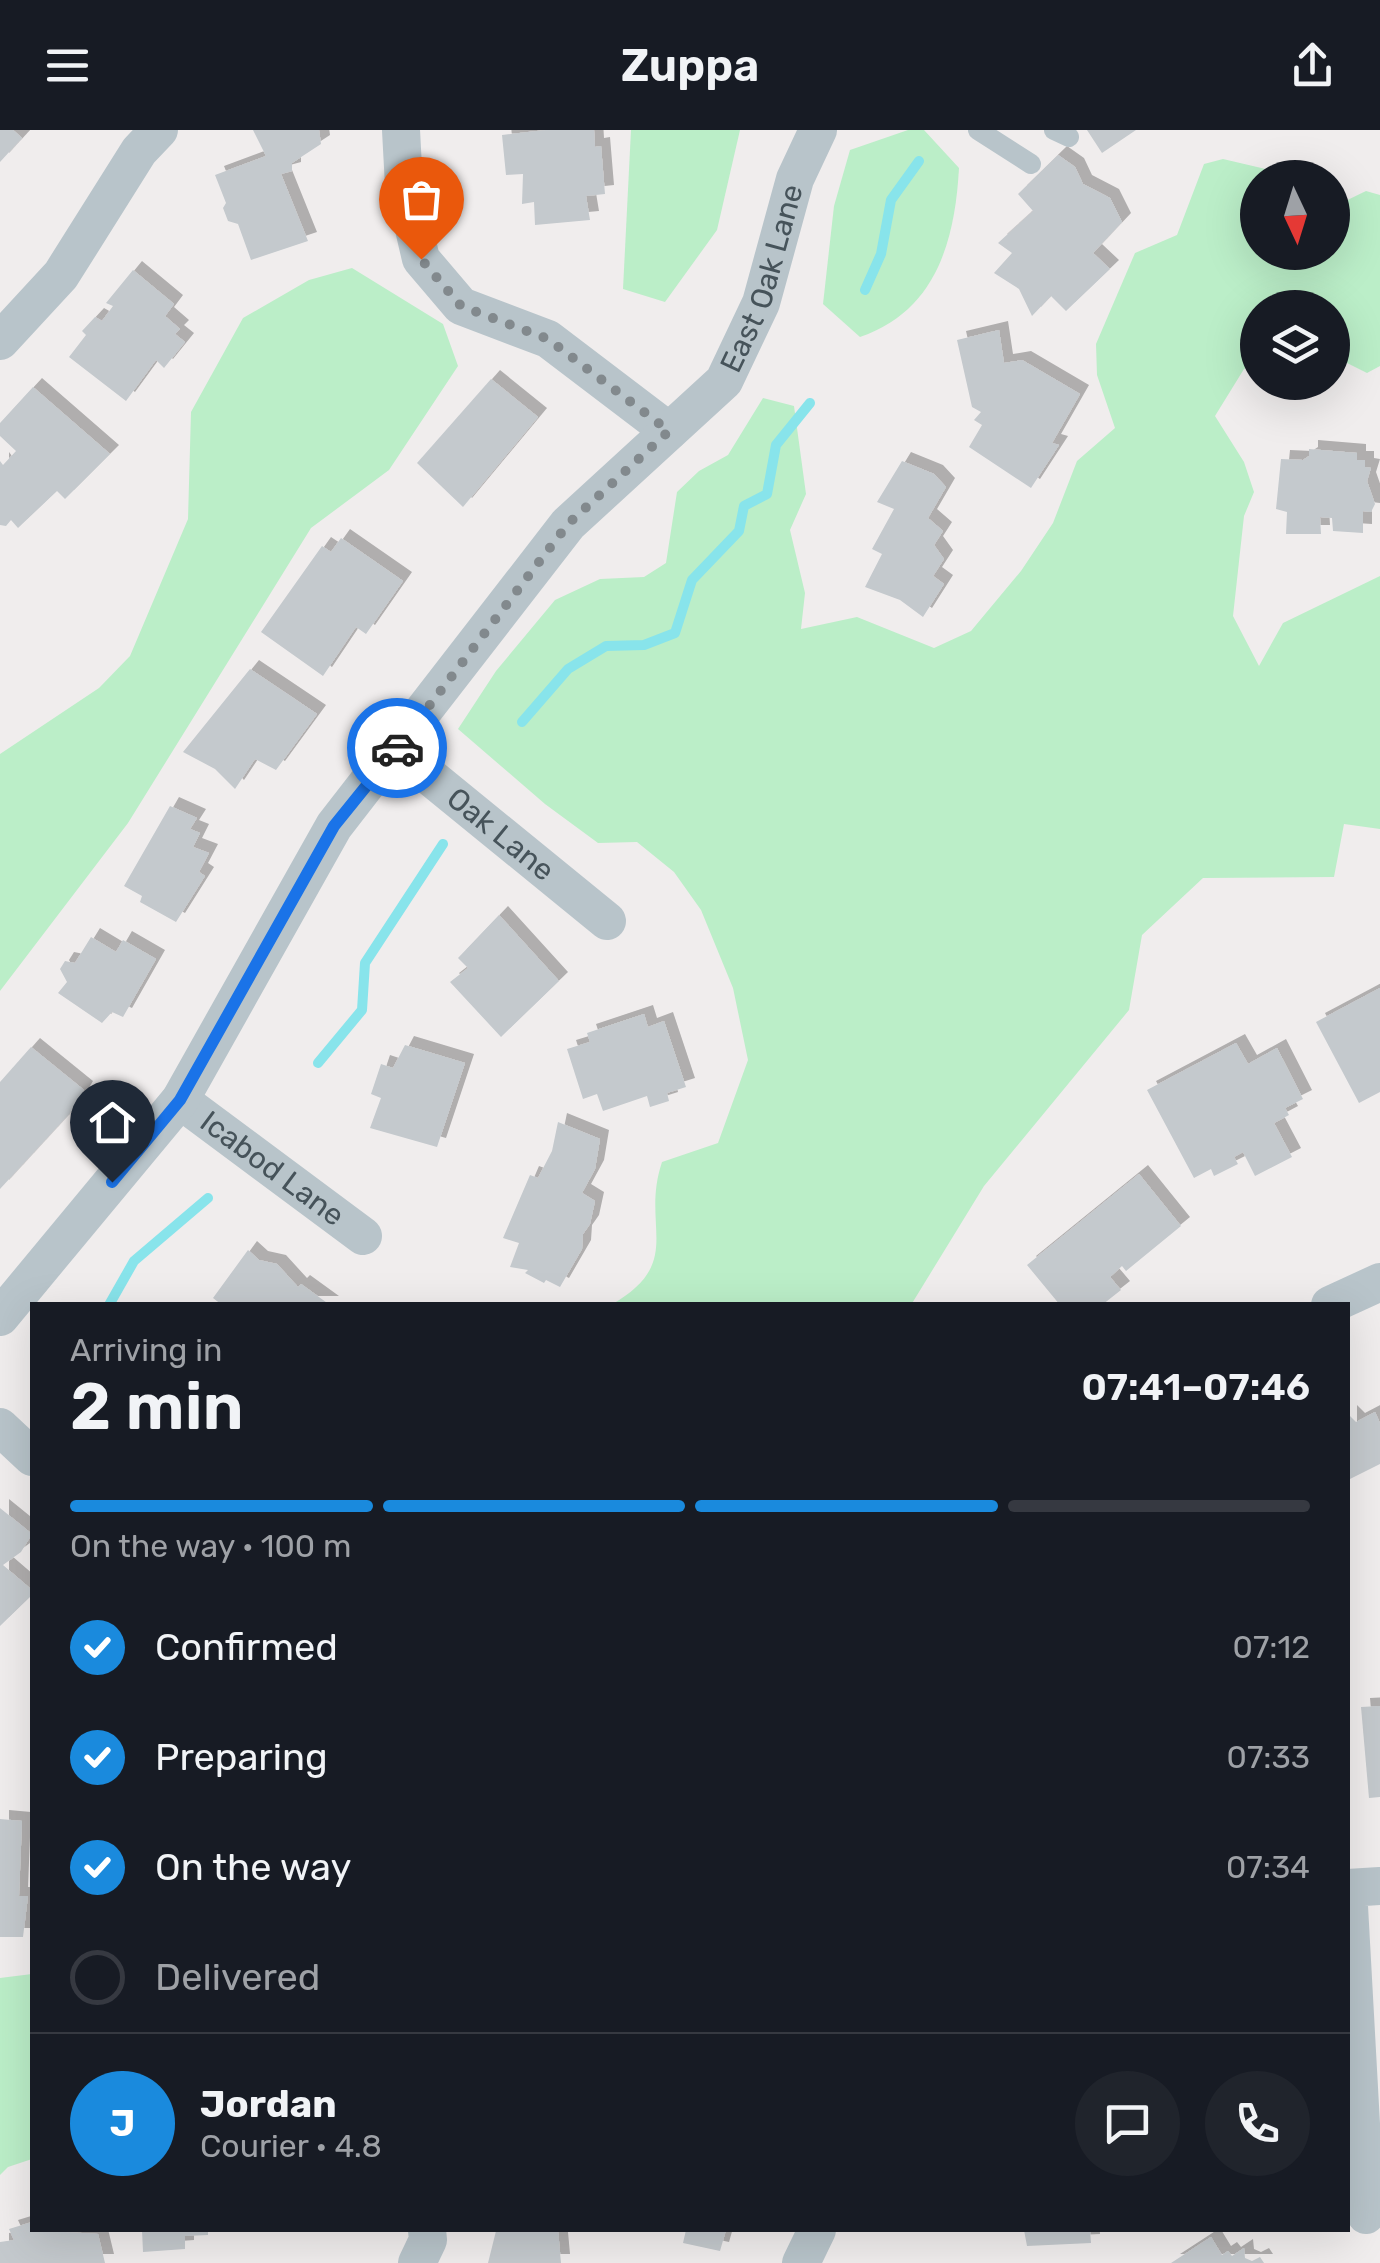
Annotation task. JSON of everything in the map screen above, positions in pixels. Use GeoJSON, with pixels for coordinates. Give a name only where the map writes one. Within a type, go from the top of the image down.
{"type":"FeatureCollection","features":[{"type":"Feature","properties":{"kind":"street"},"geometry":{"type":"LineString","coordinates":[[0,341],[61,275],[139,151],[159,130]]}},
{"type":"Feature","properties":{"kind":"street"},"geometry":{"type":"LineString","coordinates":[[400,130],[404,186],[421,259],[461,306],[548,339],[669,431]]}},
{"type":"Feature","properties":{"kind":"street","name":"East Oak Lane"},"geometry":{"type":"LineString","coordinates":[[0,1318],[180,1100],[334,826],[568,524],[724,381],[761,303],[795,180],[818,130]]}},
{"type":"Feature","properties":{"kind":"street","name":"Oak Lane"},"geometry":{"type":"LineString","coordinates":[[396,749],[607,921]]}},
{"type":"Feature","properties":{"kind":"street","name":"Icabod Lane"},"geometry":{"type":"LineString","coordinates":[[180,1100],[362,1236]]}},
{"type":"Feature","properties":{"kind":"street"},"geometry":{"type":"LineString","coordinates":[[1337,1302],[1380,1282]]}},
{"type":"Feature","properties":{"kind":"street"},"geometry":{"type":"LineString","coordinates":[[0,1427],[30,1455]]}},
{"type":"Feature","properties":{"kind":"street"},"geometry":{"type":"LineString","coordinates":[[1350,1888],[1380,1886]]}},
{"type":"Feature","properties":{"kind":"street"},"geometry":{"type":"LineString","coordinates":[[1350,1924],[1366,2214]]}},
{"type":"Feature","properties":{"kind":"street"},"geometry":{"type":"LineString","coordinates":[[417,2263],[428,2240],[427,2232]]}},
{"type":"Feature","properties":{"kind":"street"},"geometry":{"type":"LineString","coordinates":[[800,2263],[816,2232]]}},
{"type":"Feature","properties":{"kind":"lane"},"geometry":{"type":"LineString","coordinates":[[978,130],[1031,164]]}},
{"type":"Feature","properties":{"kind":"green space"},"geometry":{"type":"Polygon","coordinates":[[[631,130],[740,130],[717,230],[665,302],[623,289],[631,130]]]}},
{"type":"Feature","properties":{"kind":"green space"},"geometry":{"type":"Polygon","coordinates":[[[908,130],[924,130],[959,168],[953,222],[946,247],[924,291],[907,310],[860,337],[823,304],[834,206],[850,150],[908,130]]]}},
{"type":"Feature","properties":{"kind":"green space"},"geometry":{"type":"Polygon","coordinates":[[[1223,159],[1240,163],[1240,270],[1350,270],[1350,199],[1366,191],[1380,195],[1380,366],[1367,373],[1350,364],[1350,290],[1240,290],[1240,375],[1215,416],[1244,462],[1254,492],[1244,516],[1233,616],[1259,666],[1283,623],[1380,576],[1380,829],[1344,824],[1334,877],[1203,878],[1142,935],[1129,1010],[984,1186],[913,1302],[615,1302],[648,1274],[654,1258],[655,1206],[662,1162],[718,1143],[748,1060],[733,988],[701,910],[674,872],[637,842],[598,843],[545,804],[458,729],[496,671],[555,600],[600,579],[644,577],[666,563],[677,492],[699,471],[728,455],[763,398],[794,406],[806,494],[790,530],[805,593],[801,629],[857,617],[934,648],[971,631],[1021,571],[1053,523],[1077,461],[1115,428],[1097,375],[1096,344],[1135,253],[1177,235],[1204,164],[1223,159]]]}},
{"type":"Feature","properties":{"kind":"green space"},"geometry":{"type":"Polygon","coordinates":[[[352,268],[443,324],[458,366],[389,470],[311,528],[128,823],[0,991],[0,754],[99,688],[130,656],[188,519],[191,412],[243,318],[309,280],[352,268]]]}},
{"type":"Feature","properties":{"kind":"green space"},"geometry":{"type":"Polygon","coordinates":[[[30,1974],[30,2160],[8,2167],[0,2175],[0,1978],[30,1974]]]}},
{"type":"Feature","properties":{"kind":"building"},"geometry":{"type":"Polygon","coordinates":[[[0,130],[13,130],[22,138],[0,162],[0,130]]]}},
{"type":"Feature","properties":{"kind":"building"},"geometry":{"type":"Polygon","coordinates":[[[253,130],[319,130],[321,144],[292,163],[292,171],[281,174],[308,241],[251,260],[238,224],[228,221],[215,175],[266,156],[253,130]]]}},
{"type":"Feature","properties":{"kind":"building"},"geometry":{"type":"Polygon","coordinates":[[[594,130],[595,147],[601,146],[605,194],[586,196],[590,220],[535,225],[534,202],[522,204],[523,174],[506,175],[502,135],[594,130]]]}},
{"type":"Feature","properties":{"kind":"building"},"geometry":{"type":"Polygon","coordinates":[[[1087,130],[1136,130],[1102,153],[1087,130]]]}},
{"type":"Feature","properties":{"kind":"building"},"geometry":{"type":"Polygon","coordinates":[[[1058,155],[1075,167],[1083,184],[1110,198],[1122,222],[1093,253],[1110,269],[1066,311],[1051,296],[1032,316],[1019,289],[994,273],[1012,253],[998,243],[1033,211],[1018,194],[1058,155]]]}},
{"type":"Feature","properties":{"kind":"building"},"geometry":{"type":"Polygon","coordinates":[[[133,270],[174,304],[165,316],[180,329],[175,334],[185,342],[164,368],[156,360],[126,401],[69,357],[86,335],[82,331],[95,317],[102,321],[113,306],[106,303],[133,270]]]}},
{"type":"Feature","properties":{"kind":"building"},"geometry":{"type":"Polygon","coordinates":[[[999,330],[1004,363],[1022,360],[1080,394],[1052,443],[1059,445],[1031,488],[969,447],[982,425],[974,420],[981,412],[972,407],[957,340],[999,330]]]}},
{"type":"Feature","properties":{"kind":"building"},"geometry":{"type":"Polygon","coordinates":[[[491,379],[538,417],[463,507],[417,463],[491,379]]]}},
{"type":"Feature","properties":{"kind":"building"},"geometry":{"type":"Polygon","coordinates":[[[33,387],[110,454],[65,499],[57,491],[18,528],[11,520],[6,526],[0,525],[0,461],[3,465],[16,451],[0,436],[0,423],[33,387]]]}},
{"type":"Feature","properties":{"kind":"building"},"geometry":{"type":"Polygon","coordinates":[[[1309,449],[1357,453],[1357,460],[1365,460],[1365,467],[1371,468],[1367,481],[1375,504],[1371,512],[1363,511],[1363,533],[1333,531],[1332,518],[1320,517],[1321,534],[1286,534],[1287,512],[1276,509],[1281,459],[1303,460],[1309,456],[1309,449]]]}},
{"type":"Feature","properties":{"kind":"building"},"geometry":{"type":"Polygon","coordinates":[[[902,461],[934,474],[946,487],[928,518],[943,531],[934,545],[944,559],[933,576],[944,584],[923,617],[900,600],[865,587],[882,554],[872,549],[894,509],[877,502],[902,461]]]}},
{"type":"Feature","properties":{"kind":"building"},"geometry":{"type":"Polygon","coordinates":[[[341,538],[403,581],[366,634],[356,627],[323,676],[261,632],[322,546],[331,552],[341,538]]]}},
{"type":"Feature","properties":{"kind":"building"},"geometry":{"type":"Polygon","coordinates":[[[250,669],[317,714],[276,770],[255,759],[235,789],[215,769],[183,752],[250,669]]]}},
{"type":"Feature","properties":{"kind":"building"},"geometry":{"type":"Polygon","coordinates":[[[170,806],[197,818],[190,829],[200,833],[193,847],[209,853],[199,872],[205,876],[176,922],[140,902],[142,896],[124,886],[170,806]]]}},
{"type":"Feature","properties":{"kind":"building"},"geometry":{"type":"Polygon","coordinates":[[[499,915],[559,981],[501,1037],[450,982],[468,968],[458,958],[499,915]]]}},
{"type":"Feature","properties":{"kind":"building"},"geometry":{"type":"Polygon","coordinates":[[[91,937],[116,952],[123,940],[156,959],[123,1017],[112,1012],[102,1023],[58,993],[67,982],[60,969],[65,961],[75,963],[91,937]]]}},
{"type":"Feature","properties":{"kind":"building"},"geometry":{"type":"Polygon","coordinates":[[[1380,988],[1380,1092],[1359,1103],[1316,1022],[1380,988]]]}},
{"type":"Feature","properties":{"kind":"building"},"geometry":{"type":"Polygon","coordinates":[[[644,1014],[648,1027],[664,1021],[686,1087],[667,1093],[669,1101],[650,1107],[647,1096],[603,1111],[597,1094],[583,1099],[567,1049],[590,1042],[587,1033],[644,1014]]]}},
{"type":"Feature","properties":{"kind":"building"},"geometry":{"type":"Polygon","coordinates":[[[1236,1043],[1248,1064],[1277,1048],[1303,1099],[1285,1108],[1289,1115],[1274,1123],[1292,1157],[1255,1176],[1243,1152],[1234,1157],[1238,1164],[1214,1176],[1211,1169],[1194,1178],[1147,1090],[1236,1043]]]}},
{"type":"Feature","properties":{"kind":"building"},"geometry":{"type":"Polygon","coordinates":[[[405,1045],[465,1063],[437,1147],[370,1128],[381,1098],[371,1094],[381,1064],[393,1068],[405,1045]]]}},
{"type":"Feature","properties":{"kind":"building"},"geometry":{"type":"Polygon","coordinates":[[[31,1047],[84,1090],[70,1113],[0,1189],[0,1082],[31,1047]]]}},
{"type":"Feature","properties":{"kind":"building"},"geometry":{"type":"Polygon","coordinates":[[[558,1122],[600,1139],[595,1169],[582,1193],[595,1201],[590,1224],[583,1234],[582,1249],[560,1287],[525,1273],[528,1270],[510,1267],[519,1243],[503,1238],[530,1175],[538,1178],[552,1151],[558,1122]]]}},
{"type":"Feature","properties":{"kind":"building"},"geometry":{"type":"Polygon","coordinates":[[[1139,1174],[1181,1226],[1126,1271],[1122,1266],[1110,1277],[1121,1290],[1106,1302],[1058,1302],[1027,1265],[1139,1174]]]}},
{"type":"Feature","properties":{"kind":"building"},"geometry":{"type":"Polygon","coordinates":[[[248,1250],[259,1260],[277,1264],[298,1287],[301,1284],[326,1302],[218,1302],[213,1298],[248,1250]]]}},
{"type":"Feature","properties":{"kind":"building"},"geometry":{"type":"Polygon","coordinates":[[[1375,1412],[1380,1423],[1380,1464],[1350,1479],[1350,1416],[1356,1422],[1375,1412]]]}},
{"type":"Feature","properties":{"kind":"building"},"geometry":{"type":"Polygon","coordinates":[[[0,1508],[30,1532],[21,1552],[3,1565],[30,1588],[30,1597],[0,1626],[0,1508]]]}},
{"type":"Feature","properties":{"kind":"building"},"geometry":{"type":"Polygon","coordinates":[[[1380,1706],[1380,1797],[1369,1798],[1361,1707],[1380,1706]]]}},
{"type":"Feature","properties":{"kind":"building"},"geometry":{"type":"Polygon","coordinates":[[[0,1819],[22,1821],[19,1896],[28,1896],[23,1937],[0,1937],[0,1819]]]}},
{"type":"Feature","properties":{"kind":"building"},"geometry":{"type":"Polygon","coordinates":[[[30,2223],[30,2232],[98,2234],[105,2263],[0,2263],[0,2242],[14,2240],[9,2229],[30,2223]]]}},
{"type":"Feature","properties":{"kind":"building"},"geometry":{"type":"Polygon","coordinates":[[[142,2232],[208,2232],[185,2236],[185,2249],[143,2252],[142,2232]]]}},
{"type":"Feature","properties":{"kind":"building"},"geometry":{"type":"Polygon","coordinates":[[[496,2232],[558,2232],[561,2263],[488,2263],[496,2232]]]}},
{"type":"Feature","properties":{"kind":"building"},"geometry":{"type":"Polygon","coordinates":[[[686,2232],[725,2232],[720,2251],[683,2243],[686,2232]]]}},
{"type":"Feature","properties":{"kind":"building"},"geometry":{"type":"Polygon","coordinates":[[[1024,2232],[1090,2232],[1091,2243],[1027,2246],[1024,2232]]]}},
{"type":"Feature","properties":{"kind":"building"},"geometry":{"type":"Polygon","coordinates":[[[1211,2237],[1222,2255],[1228,2251],[1232,2256],[1244,2248],[1245,2258],[1252,2261],[1260,2257],[1264,2263],[1171,2263],[1211,2237]]]}},
{"type":"Feature","properties":{"kind":"waterway"},"geometry":{"type":"LineString","coordinates":[[865,290],[881,254],[891,200],[919,161]]}},
{"type":"Feature","properties":{"kind":"waterway"},"geometry":{"type":"LineString","coordinates":[[522,722],[568,669],[606,646],[644,645],[675,633],[692,580],[739,531],[744,506],[767,494],[776,445],[810,403]]}},
{"type":"Feature","properties":{"kind":"waterway"},"geometry":{"type":"LineString","coordinates":[[318,1063],[362,1010],[365,963],[443,844]]}},
{"type":"Feature","properties":{"kind":"waterway"},"geometry":{"type":"LineString","coordinates":[[111,1302],[134,1261],[208,1198]]}},
{"type":"Feature","properties":{"kind":"way so far"},"geometry":{"type":"LineString","coordinates":[[397,748],[568,524],[669,431],[548,339],[461,306],[421,259]]}},
{"type":"Feature","properties":{"kind":"route"},"geometry":{"type":"LineString","coordinates":[[112,1182],[180,1100],[334,826],[397,748]]}}]}
